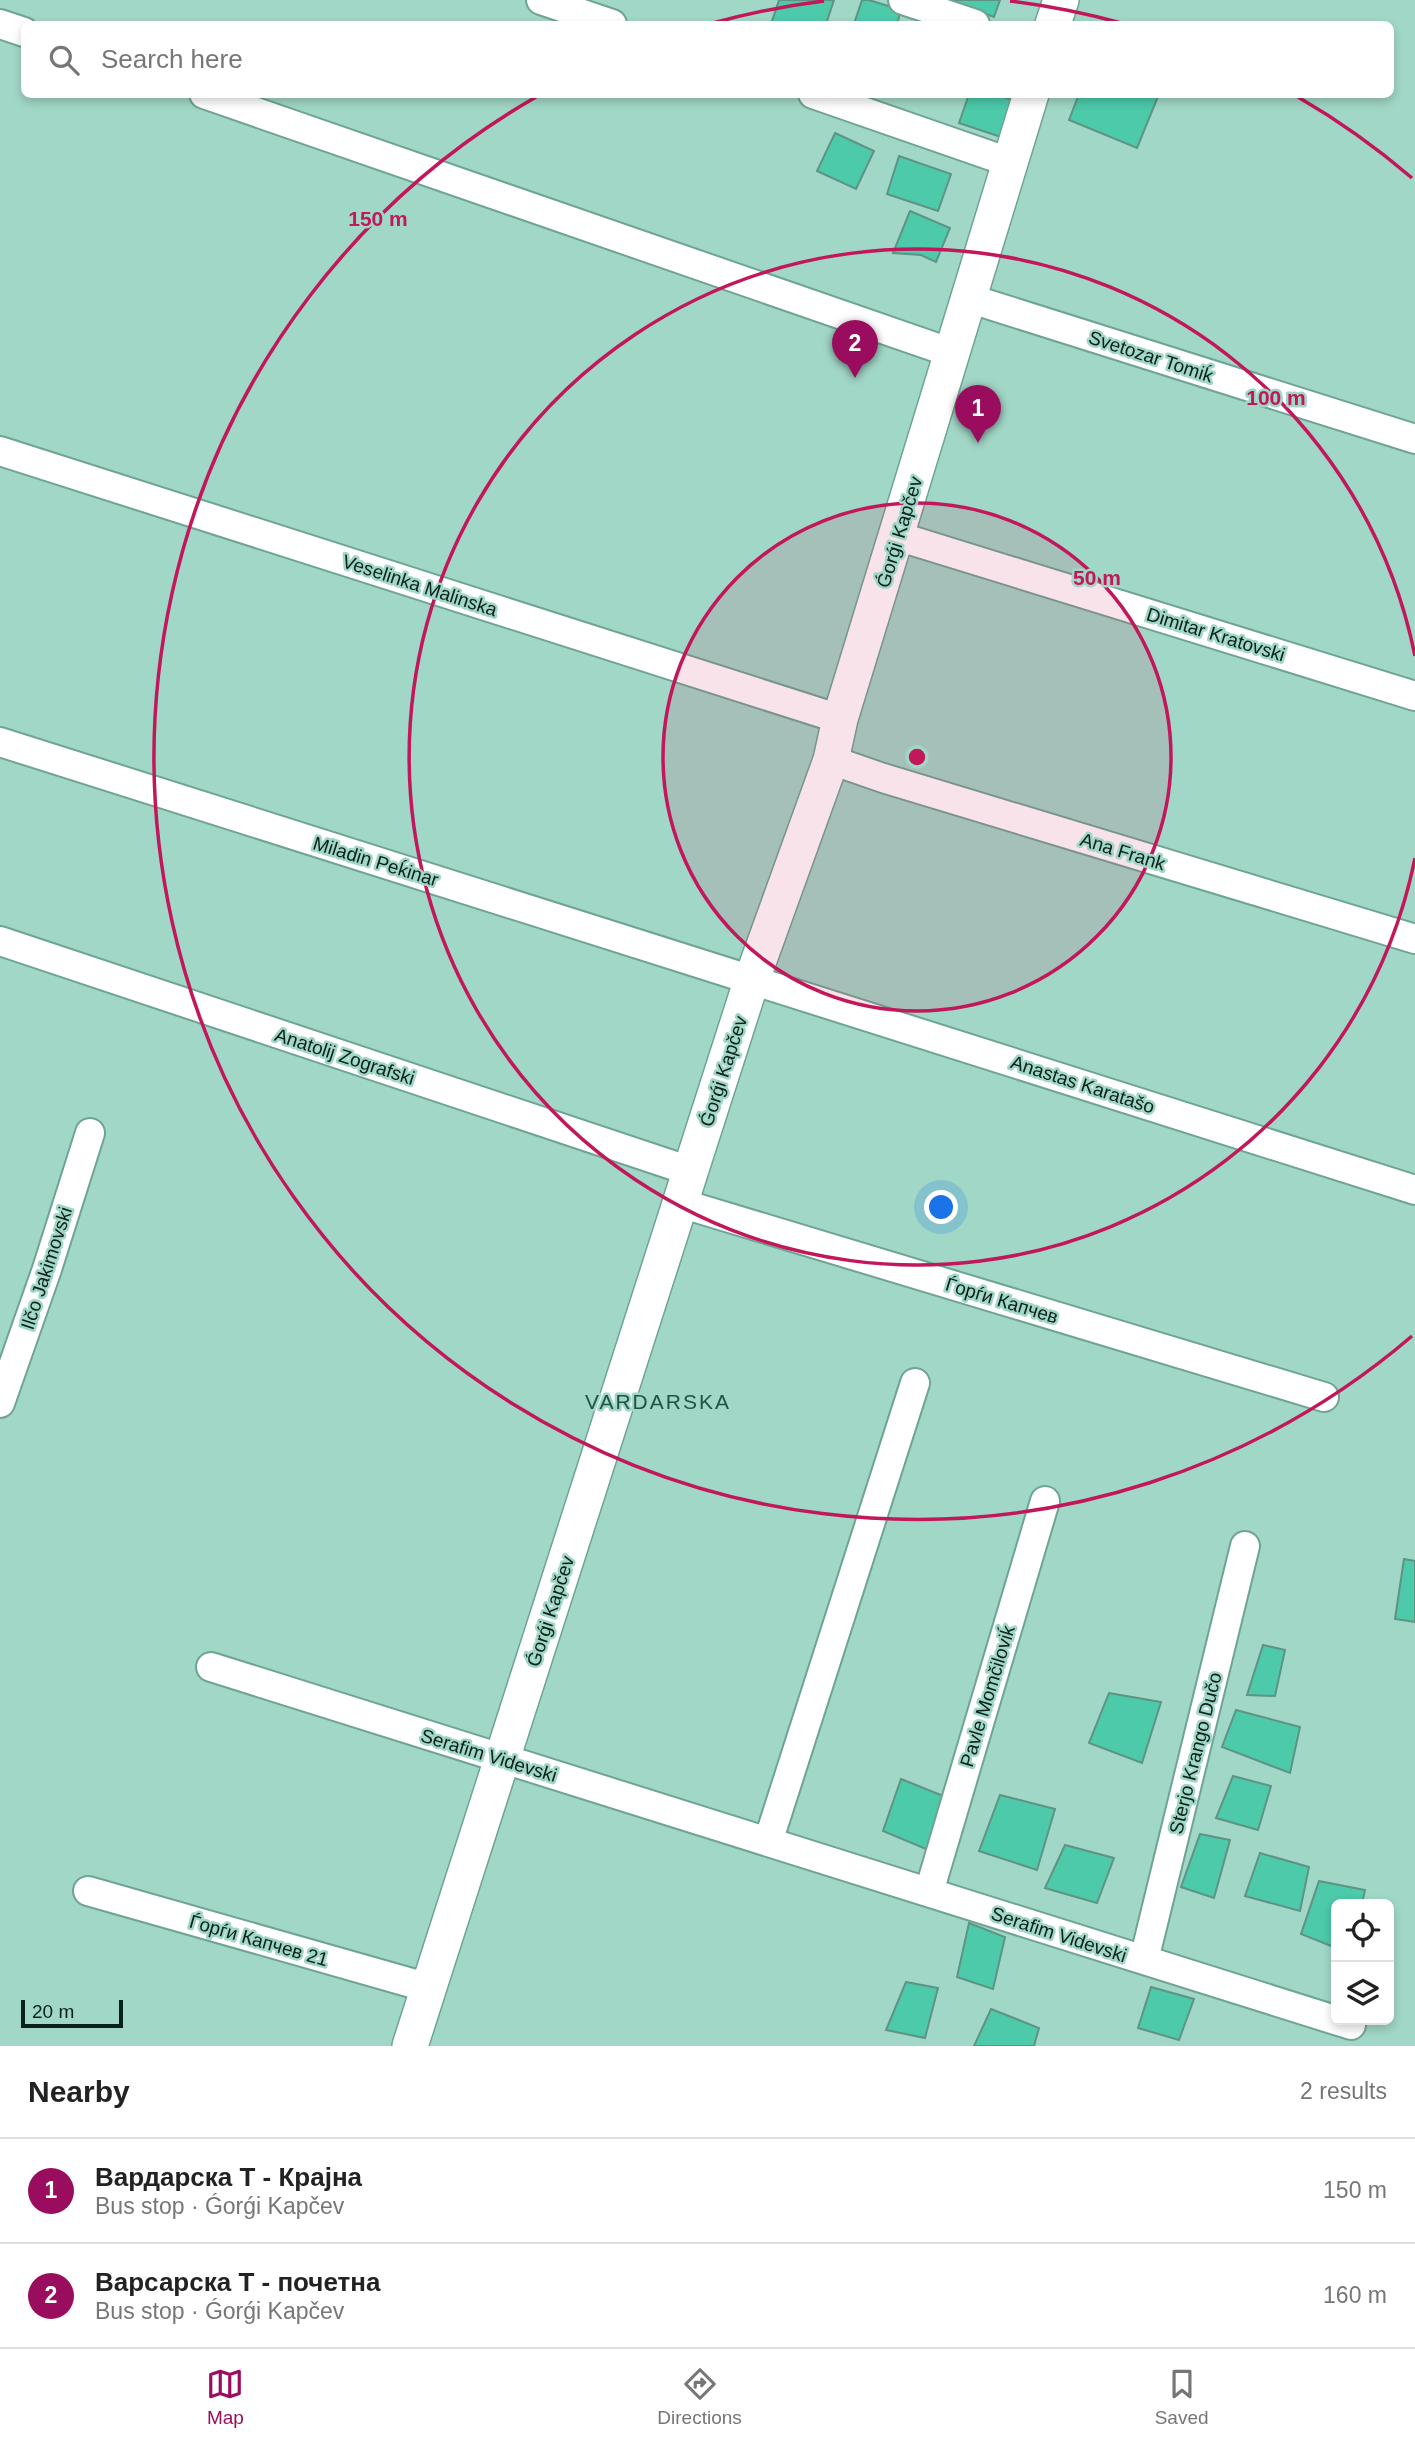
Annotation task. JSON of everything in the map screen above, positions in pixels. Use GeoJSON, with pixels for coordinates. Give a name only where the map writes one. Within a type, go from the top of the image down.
{"type":"FeatureCollection","features":[{"type":"Feature","properties":{"kind":"street"},"geometry":{"type":"LineString","coordinates":[[541,0],[603,21]]}},
{"type":"Feature","properties":{"kind":"street"},"geometry":{"type":"LineString","coordinates":[[903,0],[966,21]]}},
{"type":"Feature","properties":{"kind":"street"},"geometry":{"type":"LineString","coordinates":[[1054,21],[1061,0]]}},
{"type":"Feature","properties":{"kind":"street"},"geometry":{"type":"LineString","coordinates":[[0,24],[21,31]]}},
{"type":"Feature","properties":{"kind":"street"},"geometry":{"type":"LineString","coordinates":[[216,98],[952,353]]}},
{"type":"Feature","properties":{"kind":"street"},"geometry":{"type":"LineString","coordinates":[[825,98],[1009,162]]}},
{"type":"Feature","properties":{"kind":"street","name":"Ǵorǵi Kapčev"},"geometry":{"type":"LineString","coordinates":[[411,2046],[752,979],[831,760],[840,719],[1030,98]]}},
{"type":"Feature","properties":{"kind":"street","name":"Svetozar Tomiḱ"},"geometry":{"type":"LineString","coordinates":[[968,298],[1415,439]]}},
{"type":"Feature","properties":{"kind":"street","name":"Veselinka Malinska"},"geometry":{"type":"LineString","coordinates":[[0,451],[840,719]]}},
{"type":"Feature","properties":{"kind":"street","name":"Dimitar Kratovski"},"geometry":{"type":"LineString","coordinates":[[897,536],[1415,695]]}},
{"type":"Feature","properties":{"kind":"street","name":"Miladin Peḱinar"},"geometry":{"type":"LineString","coordinates":[[0,743],[752,979]]}},
{"type":"Feature","properties":{"kind":"street","name":"Ana Frank"},"geometry":{"type":"LineString","coordinates":[[831,760],[1415,939]]}},
{"type":"Feature","properties":{"kind":"street","name":"Anatolij Zografski"},"geometry":{"type":"LineString","coordinates":[[0,941],[685,1187]]}},
{"type":"Feature","properties":{"kind":"street","name":"Anastas Karatašo"},"geometry":{"type":"LineString","coordinates":[[752,979],[1415,1190]]}},
{"type":"Feature","properties":{"kind":"street","name":"Ilčo Jakimovski"},"geometry":{"type":"LineString","coordinates":[[0,1403],[47,1269],[90,1132]]}},
{"type":"Feature","properties":{"kind":"street","name":"Ѓорѓи Капчев"},"geometry":{"type":"LineString","coordinates":[[685,1187],[1324,1397]]}},
{"type":"Feature","properties":{"kind":"street"},"geometry":{"type":"LineString","coordinates":[[768,1842],[915,1383]]}},
{"type":"Feature","properties":{"kind":"street","name":"Pavle Momčiloviḱ"},"geometry":{"type":"LineString","coordinates":[[929,1892],[1045,1501]]}},
{"type":"Feature","properties":{"kind":"street","name":"Sterjo Krango Dučo"},"geometry":{"type":"LineString","coordinates":[[1144,1960],[1245,1546]]}},
{"type":"Feature","properties":{"kind":"street","name":"Serafim Videvski"},"geometry":{"type":"LineString","coordinates":[[211,1667],[1331,2019]]}},
{"type":"Feature","properties":{"kind":"street","name":"Ѓорѓи Капчев 21"},"geometry":{"type":"LineString","coordinates":[[88,1891],[429,1988]]}},
{"type":"Feature","properties":{"kind":"building"},"geometry":{"type":"Polygon","coordinates":[[[779,0],[834,0],[827,21],[772,21],[779,0]]]}},
{"type":"Feature","properties":{"kind":"building"},"geometry":{"type":"Polygon","coordinates":[[[862,0],[901,10],[898,21],[855,21],[862,0]]]}},
{"type":"Feature","properties":{"kind":"building"},"geometry":{"type":"Polygon","coordinates":[[[948,0],[1000,0],[994,17],[948,0]]]}},
{"type":"Feature","properties":{"kind":"building"},"geometry":{"type":"Polygon","coordinates":[[[968,98],[1006,98],[1014,101],[1001,137],[959,123],[968,98]]]}},
{"type":"Feature","properties":{"kind":"building"},"geometry":{"type":"Polygon","coordinates":[[[1077,98],[1157,98],[1137,148],[1069,120],[1077,98]]]}},
{"type":"Feature","properties":{"kind":"building"},"geometry":{"type":"Polygon","coordinates":[[[835,133],[874,151],[856,189],[817,171],[835,133]]]}},
{"type":"Feature","properties":{"kind":"building"},"geometry":{"type":"Polygon","coordinates":[[[899,156],[951,174],[938,211],[887,194],[899,156]]]}},
{"type":"Feature","properties":{"kind":"building"},"geometry":{"type":"Polygon","coordinates":[[[910,211],[950,228],[936,262],[921,255],[893,253],[910,211]]]}},
{"type":"Feature","properties":{"kind":"building"},"geometry":{"type":"Polygon","coordinates":[[[1404,1559],[1415,1561],[1415,1622],[1395,1619],[1404,1559]]]}},
{"type":"Feature","properties":{"kind":"building"},"geometry":{"type":"Polygon","coordinates":[[[1263,1645],[1285,1650],[1275,1696],[1247,1695],[1263,1645]]]}},
{"type":"Feature","properties":{"kind":"building"},"geometry":{"type":"Polygon","coordinates":[[[1109,1693],[1161,1702],[1142,1763],[1089,1743],[1109,1693]]]}},
{"type":"Feature","properties":{"kind":"building"},"geometry":{"type":"Polygon","coordinates":[[[1236,1710],[1300,1727],[1290,1773],[1222,1747],[1236,1710]]]}},
{"type":"Feature","properties":{"kind":"building"},"geometry":{"type":"Polygon","coordinates":[[[1233,1776],[1271,1786],[1258,1830],[1216,1818],[1233,1776]]]}},
{"type":"Feature","properties":{"kind":"building"},"geometry":{"type":"Polygon","coordinates":[[[901,1779],[956,1801],[940,1855],[883,1831],[901,1779]]]}},
{"type":"Feature","properties":{"kind":"building"},"geometry":{"type":"Polygon","coordinates":[[[1000,1795],[1055,1809],[1037,1870],[979,1851],[1000,1795]]]}},
{"type":"Feature","properties":{"kind":"building"},"geometry":{"type":"Polygon","coordinates":[[[1200,1834],[1230,1840],[1214,1898],[1181,1887],[1200,1834]]]}},
{"type":"Feature","properties":{"kind":"building"},"geometry":{"type":"Polygon","coordinates":[[[1065,1845],[1114,1858],[1097,1903],[1045,1888],[1065,1845]]]}},
{"type":"Feature","properties":{"kind":"building"},"geometry":{"type":"Polygon","coordinates":[[[1260,1853],[1309,1867],[1300,1911],[1245,1896],[1260,1853]]]}},
{"type":"Feature","properties":{"kind":"building"},"geometry":{"type":"Polygon","coordinates":[[[1319,1881],[1365,1890],[1363,1899],[1331,1899],[1331,1946],[1301,1934],[1319,1881]]]}},
{"type":"Feature","properties":{"kind":"building"},"geometry":{"type":"Polygon","coordinates":[[[969,1923],[1005,1937],[993,1989],[957,1977],[969,1923]]]}},
{"type":"Feature","properties":{"kind":"building"},"geometry":{"type":"Polygon","coordinates":[[[906,1982],[938,1988],[925,2038],[886,2030],[906,1982]]]}},
{"type":"Feature","properties":{"kind":"building"},"geometry":{"type":"Polygon","coordinates":[[[1151,1987],[1194,1999],[1179,2040],[1138,2028],[1151,1987]]]}},
{"type":"Feature","properties":{"kind":"building"},"geometry":{"type":"Polygon","coordinates":[[[991,2009],[1039,2028],[1034,2046],[974,2046],[991,2009]]]}},
{"type":"Feature","properties":{"kind":"place","name":"Варсарска Т - почетна"},"geometry":{"type":"Point","coordinates":[855,378]}},
{"type":"Feature","properties":{"kind":"place","name":"Вардарска Т - Крајна"},"geometry":{"type":"Point","coordinates":[978,443]}},
{"type":"Feature","properties":{"kind":"district","name":"VARDARSKA"},"geometry":{"type":"Point","coordinates":[658,1402]}}]}
